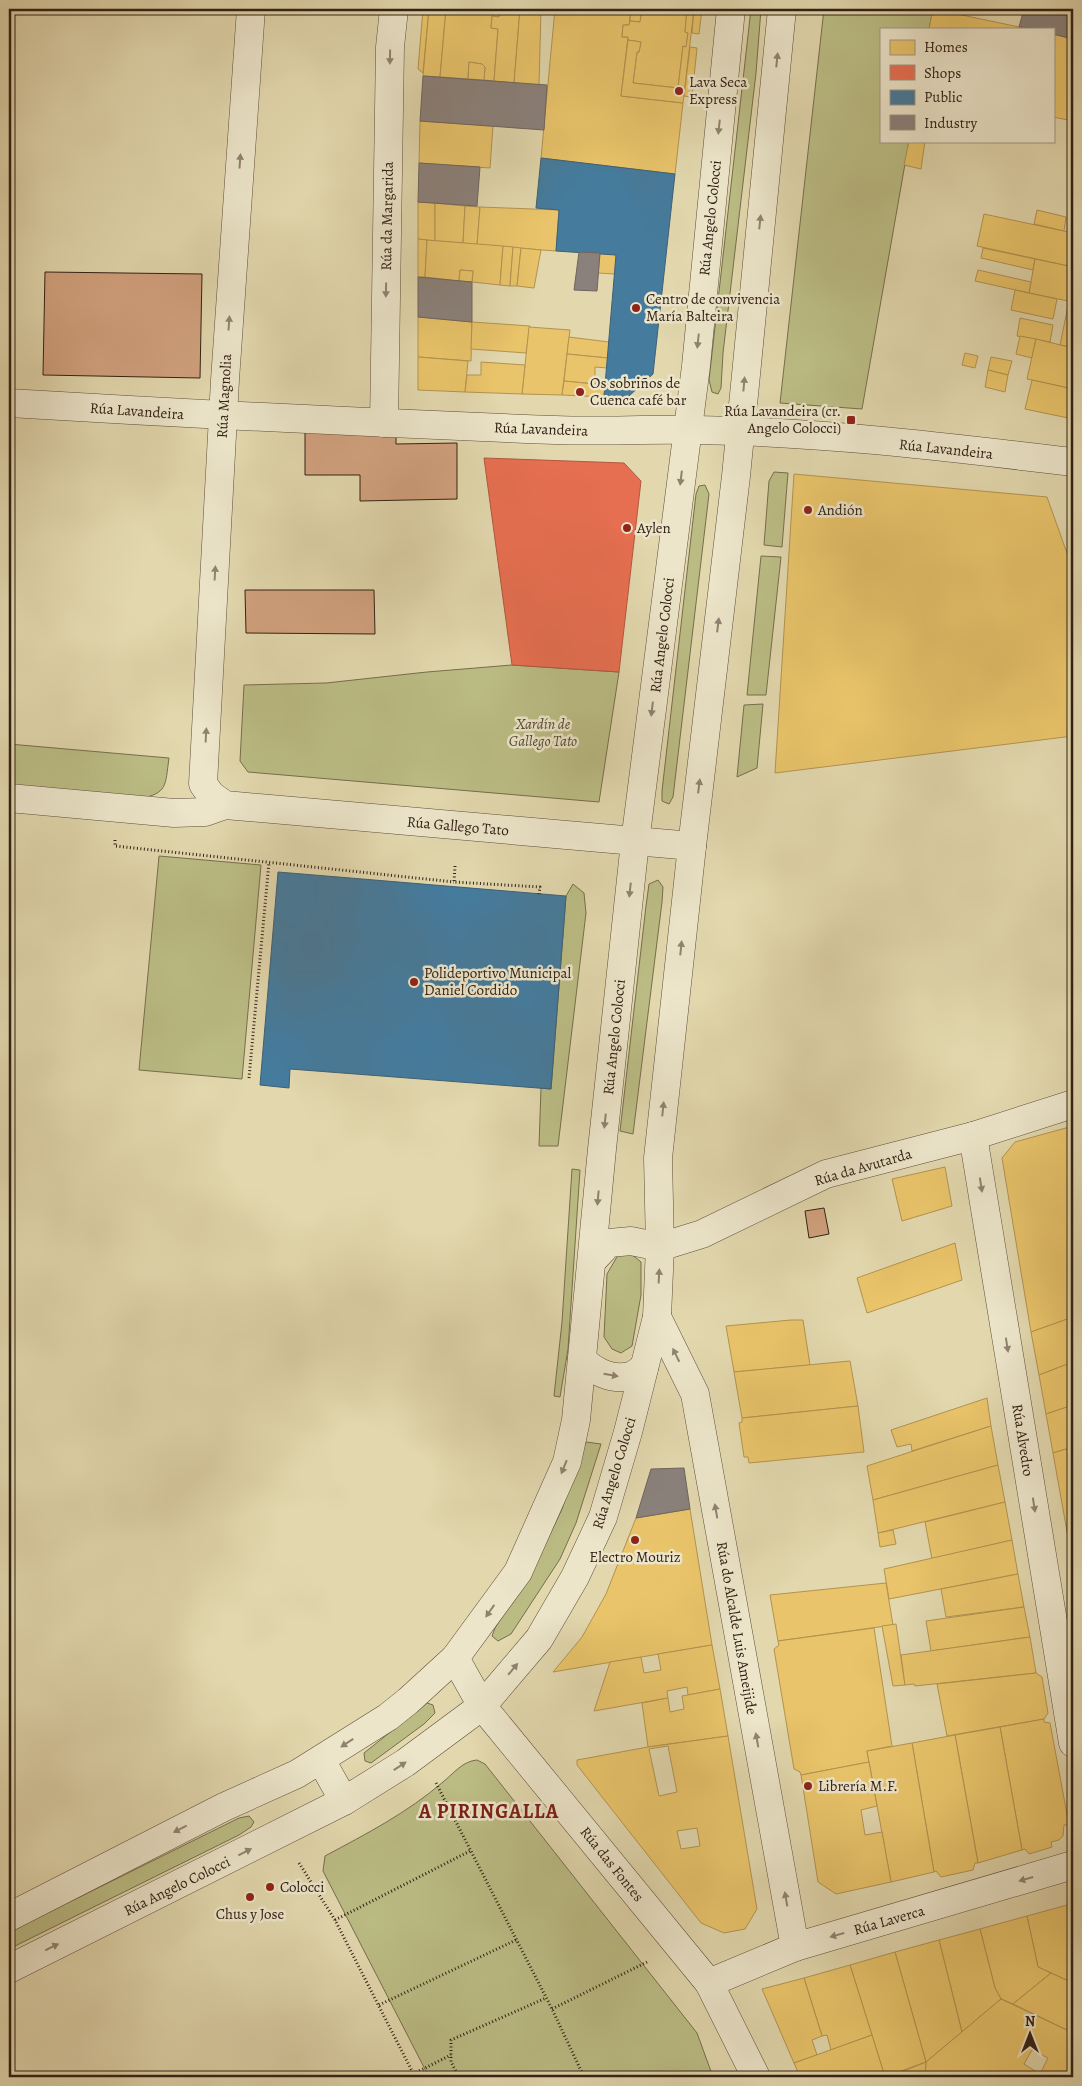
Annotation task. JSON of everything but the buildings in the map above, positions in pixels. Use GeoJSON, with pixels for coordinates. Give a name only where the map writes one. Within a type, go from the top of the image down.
{"type":"FeatureCollection","features":[{"type":"Feature","properties":{"kind":"street","name":"Rúa Magnolia"},"geometry":{"type":"LineString","coordinates":[[225,805],[211,795],[203,784],[224,416],[251,9]]}},
{"type":"Feature","properties":{"kind":"street","name":"Rúa da Margarida"},"geometry":{"type":"LineString","coordinates":[[384,423],[390,47],[394,9]]}},
{"type":"Feature","properties":{"kind":"street","name":"Rúa Angelo Colocci"},"geometry":{"type":"LineString","coordinates":[[9,1917],[224,1807],[297,1774],[388,1717],[455,1658],[518,1572],[567,1462],[576,1420],[602,1149],[636,842],[688,430],[731,9]]}},
{"type":"Feature","properties":{"kind":"street","name":"Rúa Angelo Colocci"},"geometry":{"type":"LineString","coordinates":[[9,1969],[344,1801],[404,1763],[482,1706],[538,1639],[575,1577],[603,1517],[657,1316],[660,1247],[658,1158],[740,432],[782,9]]}},
{"type":"Feature","properties":{"kind":"street","name":"Rúa Lavandeira"},"geometry":{"type":"LineString","coordinates":[[9,403],[224,416],[384,423],[632,432],[688,430],[822,436],[1073,462]]}},
{"type":"Feature","properties":{"kind":"street","name":"Rúa Gallego Tato"},"geometry":{"type":"LineString","coordinates":[[9,798],[174,813],[205,812],[225,805],[692,846]]}},
{"type":"Feature","properties":{"kind":"street","name":"Rúa da Avutarda"},"geometry":{"type":"LineString","coordinates":[[660,1247],[702,1234],[826,1174],[973,1136],[1073,1104]]}},
{"type":"Feature","properties":{"kind":"street","name":"Rúa Alvedro"},"geometry":{"type":"LineString","coordinates":[[973,1136],[1073,1743]]}},
{"type":"Feature","properties":{"kind":"street"},"geometry":{"type":"LineString","coordinates":[[592,1261],[609,1243],[631,1241],[660,1247]]}},
{"type":"Feature","properties":{"kind":"street","name":"Rúa do Alcalde Luis Ameijide"},"geometry":{"type":"LineString","coordinates":[[657,1316],[695,1394],[795,1947]]}},
{"type":"Feature","properties":{"kind":"street"},"geometry":{"type":"LineString","coordinates":[[582,1359],[591,1369],[611,1377],[630,1376],[644,1368]]}},
{"type":"Feature","properties":{"kind":"street","name":"Rúa das Fontes"},"geometry":{"type":"LineString","coordinates":[[455,1658],[482,1706],[709,1983],[756,2077]]}},
{"type":"Feature","properties":{"kind":"street"},"geometry":{"type":"LineString","coordinates":[[321,1760],[344,1801]]}},
{"type":"Feature","properties":{"kind":"street","name":"Rúa Laverca"},"geometry":{"type":"LineString","coordinates":[[709,1983],[795,1947],[1073,1865]]}},
{"type":"Feature","properties":{"kind":"path"},"geometry":{"type":"LineString","coordinates":[[118,808],[115,846],[454,882],[540,887],[540,894]]}},
{"type":"Feature","properties":{"kind":"path"},"geometry":{"type":"LineString","coordinates":[[249,1078],[269,862]]}},
{"type":"Feature","properties":{"kind":"path"},"geometry":{"type":"LineString","coordinates":[[454,882],[455,866]]}},
{"type":"Feature","properties":{"kind":"path"},"geometry":{"type":"LineString","coordinates":[[434,1780],[552,2009],[584,2077]]}},
{"type":"Feature","properties":{"kind":"path"},"geometry":{"type":"LineString","coordinates":[[335,1920],[470,1851]]}},
{"type":"Feature","properties":{"kind":"path"},"geometry":{"type":"LineString","coordinates":[[299,1863],[335,1920],[414,2076],[451,2055]]}},
{"type":"Feature","properties":{"kind":"path"},"geometry":{"type":"LineString","coordinates":[[378,2006],[516,1940]]}},
{"type":"Feature","properties":{"kind":"path"},"geometry":{"type":"LineString","coordinates":[[552,2009],[647,1962]]}},
{"type":"Feature","properties":{"kind":"path"},"geometry":{"type":"LineString","coordinates":[[459,2077],[451,2062],[451,2040],[546,1998]]}},
{"type":"Feature","properties":{"kind":"green space"},"geometry":{"type":"Polygon","coordinates":[[[751,9],[761,9],[756,73],[723,353],[721,388],[718,394],[712,392],[709,380],[751,9]]]}},
{"type":"Feature","properties":{"kind":"green space"},"geometry":{"type":"Polygon","coordinates":[[[824,9],[933,9],[929,28],[880,28],[880,142],[909,142],[862,409],[780,403],[824,9]]]}},
{"type":"Feature","properties":{"kind":"green space"},"geometry":{"type":"Polygon","coordinates":[[[774,472],[788,473],[782,547],[764,545],[769,481],[774,472]]]}},
{"type":"Feature","properties":{"kind":"green space"},"geometry":{"type":"Polygon","coordinates":[[[705,485],[709,494],[673,797],[669,804],[662,801],[662,791],[696,494],[699,486],[705,485]]]}},
{"type":"Feature","properties":{"kind":"green space"},"geometry":{"type":"Polygon","coordinates":[[[761,556],[781,557],[766,695],[747,695],[761,556]]]}},
{"type":"Feature","properties":{"kind":"green space","name":"Xardín de Gallego Tato"},"geometry":{"type":"Polygon","coordinates":[[[512,665],[619,672],[599,802],[248,772],[240,761],[244,685],[326,683],[512,665]]]}},
{"type":"Feature","properties":{"kind":"green space"},"geometry":{"type":"Polygon","coordinates":[[[763,704],[757,768],[737,777],[744,705],[763,704]]]}},
{"type":"Feature","properties":{"kind":"green space"},"geometry":{"type":"Polygon","coordinates":[[[9,744],[169,758],[163,787],[155,794],[139,799],[9,788],[9,744]]]}},
{"type":"Feature","properties":{"kind":"green space"},"geometry":{"type":"Polygon","coordinates":[[[159,856],[261,865],[242,1079],[139,1070],[159,856]]]}},
{"type":"Feature","properties":{"kind":"green space"},"geometry":{"type":"Polygon","coordinates":[[[658,880],[663,887],[662,902],[633,1134],[620,1131],[649,884],[658,880]]]}},
{"type":"Feature","properties":{"kind":"green space"},"geometry":{"type":"Polygon","coordinates":[[[573,884],[584,893],[586,913],[558,1146],[539,1146],[541,1088],[551,1089],[566,896],[573,884]]]}},
{"type":"Feature","properties":{"kind":"green space"},"geometry":{"type":"Polygon","coordinates":[[[572,1169],[580,1170],[568,1349],[560,1397],[554,1396],[562,1322],[572,1169]]]}},
{"type":"Feature","properties":{"kind":"green space"},"geometry":{"type":"Polygon","coordinates":[[[629,1252],[641,1262],[641,1295],[632,1346],[621,1353],[612,1349],[604,1337],[607,1274],[618,1255],[629,1252]]]}},
{"type":"Feature","properties":{"kind":"green space"},"geometry":{"type":"Polygon","coordinates":[[[586,1442],[601,1444],[576,1523],[560,1559],[511,1634],[498,1641],[492,1636],[495,1628],[538,1560],[562,1509],[586,1442]]]}},
{"type":"Feature","properties":{"kind":"green space"},"geometry":{"type":"Polygon","coordinates":[[[427,1703],[433,1705],[435,1713],[424,1724],[371,1763],[365,1761],[364,1753],[427,1703]]]}},
{"type":"Feature","properties":{"kind":"green space"},"geometry":{"type":"Polygon","coordinates":[[[477,1760],[485,1764],[697,2033],[713,2077],[429,2077],[323,1871],[325,1856],[401,1813],[463,1765],[477,1760]]]}},
{"type":"Feature","properties":{"kind":"green space"},"geometry":{"type":"Polygon","coordinates":[[[249,1816],[254,1822],[251,1827],[239,1835],[9,1949],[9,1932],[239,1818],[249,1816]]]}},
{"type":"Feature","properties":{"kind":"place","name":"Lava Seca Express"},"geometry":{"type":"Point","coordinates":[679,91]}},
{"type":"Feature","properties":{"kind":"place","name":"Centro de convivencia María Balteira"},"geometry":{"type":"Point","coordinates":[636,308]}},
{"type":"Feature","properties":{"kind":"place","name":"Os sobriños de Cuenca café bar"},"geometry":{"type":"Point","coordinates":[580,392]}},
{"type":"Feature","properties":{"kind":"place","name":"Rúa Lavandeira (cr. Angelo Colocci)"},"geometry":{"type":"Point","coordinates":[851,420]}},
{"type":"Feature","properties":{"kind":"place","name":"Andión"},"geometry":{"type":"Point","coordinates":[808,510]}},
{"type":"Feature","properties":{"kind":"place","name":"Aylen"},"geometry":{"type":"Point","coordinates":[627,528]}},
{"type":"Feature","properties":{"kind":"place","name":"Polideportivo Municipal Daniel Cordido"},"geometry":{"type":"Point","coordinates":[414,982]}},
{"type":"Feature","properties":{"kind":"place","name":"Electro Mouriz"},"geometry":{"type":"Point","coordinates":[635,1540]}},
{"type":"Feature","properties":{"kind":"place","name":"Librería M.F."},"geometry":{"type":"Point","coordinates":[808,1786]}},
{"type":"Feature","properties":{"kind":"place","name":"Colocci"},"geometry":{"type":"Point","coordinates":[270,1887]}},
{"type":"Feature","properties":{"kind":"place","name":"Chus y Jose"},"geometry":{"type":"Point","coordinates":[250,1897]}},
{"type":"Feature","properties":{"kind":"district","name":"A PIRINGALLA"},"geometry":{"type":"Point","coordinates":[489,1811]}}]}
